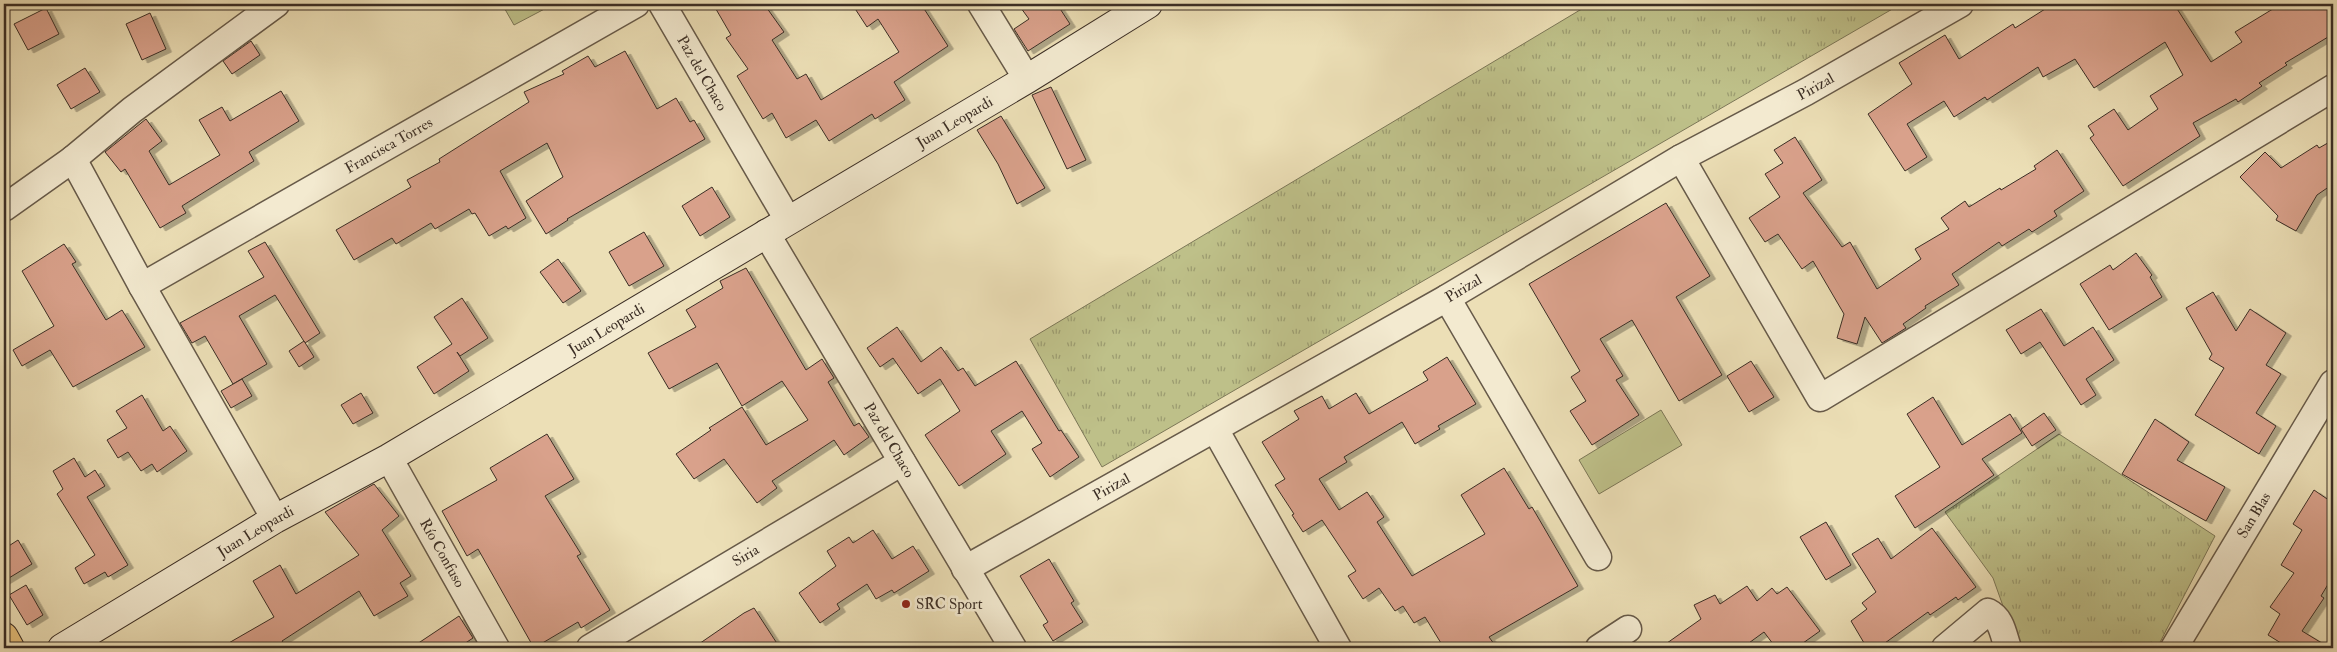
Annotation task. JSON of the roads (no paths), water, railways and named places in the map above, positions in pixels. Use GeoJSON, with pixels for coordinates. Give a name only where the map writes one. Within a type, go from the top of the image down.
{"type":"FeatureCollection","features":[{"type":"Feature","properties":{"kind":"main road","name":"Juan Leopardi"},"geometry":{"type":"LineString","coordinates":[[62,648],[274,519],[389,458],[1027,79],[1148,4]]}},
{"type":"Feature","properties":{"kind":"main road"},"geometry":{"type":"LineString","coordinates":[[4,636],[10,648]]}},
{"type":"Feature","properties":{"kind":"street"},"geometry":{"type":"LineString","coordinates":[[4,208],[73,159],[132,110],[276,4]]}},
{"type":"Feature","properties":{"kind":"street","name":"Francisca Torres"},"geometry":{"type":"LineString","coordinates":[[142,286],[636,4]]}},
{"type":"Feature","properties":{"kind":"street","name":"Paz del Chaco"},"geometry":{"type":"LineString","coordinates":[[662,4],[777,227],[902,462],[1013,648]]}},
{"type":"Feature","properties":{"kind":"street"},"geometry":{"type":"LineString","coordinates":[[981,4],[1027,79]]}},
{"type":"Feature","properties":{"kind":"street","name":"Pirizal"},"geometry":{"type":"LineString","coordinates":[[965,569],[1447,298],[1680,158],[1806,92],[1960,4]]}},
{"type":"Feature","properties":{"kind":"street"},"geometry":{"type":"LineString","coordinates":[[1680,158],[1820,398],[2333,88]]}},
{"type":"Feature","properties":{"kind":"street"},"geometry":{"type":"LineString","coordinates":[[73,159],[142,286],[274,519]]}},
{"type":"Feature","properties":{"kind":"street"},"geometry":{"type":"LineString","coordinates":[[1447,298],[1598,557]]}},
{"type":"Feature","properties":{"kind":"street","name":"San Blas"},"geometry":{"type":"LineString","coordinates":[[2174,648],[2333,383]]}},
{"type":"Feature","properties":{"kind":"street"},"geometry":{"type":"LineString","coordinates":[[1216,429],[1338,648]]}},
{"type":"Feature","properties":{"kind":"street","name":"Río Confuso"},"geometry":{"type":"LineString","coordinates":[[389,458],[496,648]]}},
{"type":"Feature","properties":{"kind":"street","name":"Siria"},"geometry":{"type":"LineString","coordinates":[[590,648],[902,462]]}},
{"type":"Feature","properties":{"kind":"street"},"geometry":{"type":"LineString","coordinates":[[1945,648],[1988,612],[1995,615],[2008,648]]}},
{"type":"Feature","properties":{"kind":"street"},"geometry":{"type":"LineString","coordinates":[[1599,648],[1628,629]]}},
{"type":"Feature","properties":{"kind":"place","name":"SRC Sport"},"geometry":{"type":"Point","coordinates":[906,604]}}]}
